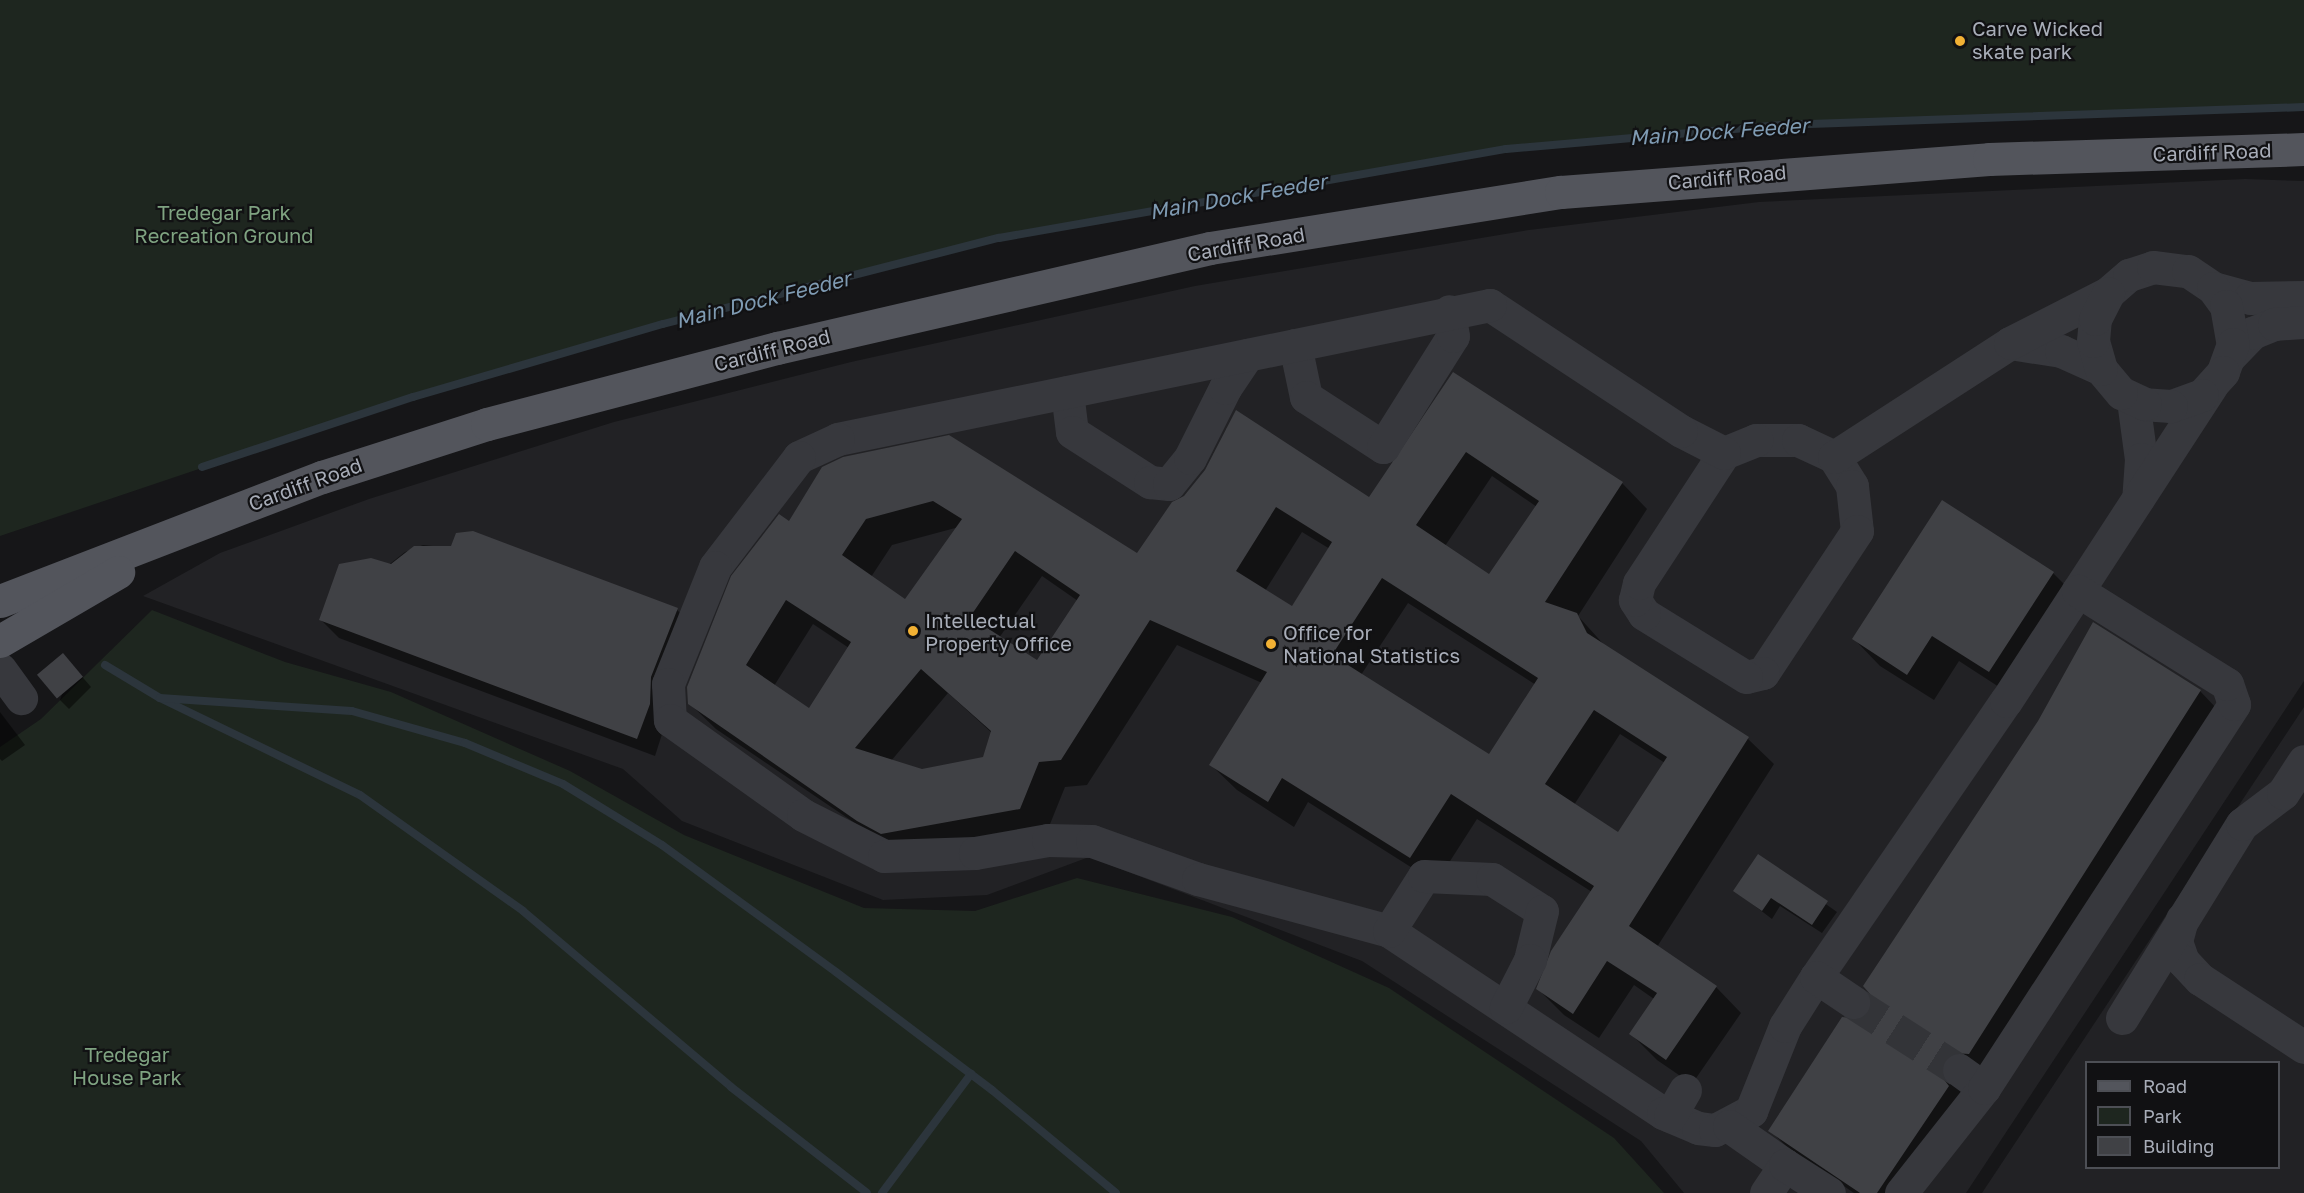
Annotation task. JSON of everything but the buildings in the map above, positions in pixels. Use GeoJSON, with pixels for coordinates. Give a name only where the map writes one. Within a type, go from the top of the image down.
{"type":"FeatureCollection","features":[{"type":"Feature","properties":{"kind":"main road","name":"Cardiff Road"},"geometry":{"type":"LineString","coordinates":[[0,601],[322,477],[486,424],[777,348],[1210,248],[1607,187],[1989,159],[2304,149]]}},
{"type":"Feature","properties":{"kind":"main road","name":"Cardiff Road"},"geometry":{"type":"LineString","coordinates":[[0,641],[219,515]]}},
{"type":"Feature","properties":{"kind":"lane"},"geometry":{"type":"LineString","coordinates":[[1834,457],[2010,343],[2108,293],[2129,275],[2164,267],[2188,271],[2213,288],[2250,298],[2304,297]]}},
{"type":"Feature","properties":{"kind":"lane"},"geometry":{"type":"LineString","coordinates":[[2213,288],[2230,318],[2230,356]]}},
{"type":"Feature","properties":{"kind":"lane"},"geometry":{"type":"LineString","coordinates":[[2101,369],[2093,341],[2095,319],[2108,293]]}},
{"type":"Feature","properties":{"kind":"lane"},"geometry":{"type":"LineString","coordinates":[[1724,453],[1681,431],[1490,305],[1449,311],[1247,356],[838,439],[800,457],[715,567],[668,684],[659,715],[803,815],[884,856],[975,853],[1048,840],[1092,841],[1197,879],[1389,931],[1506,1007],[1677,1103],[1698,1128],[1715,1130],[1729,1126],[1751,1111],[1785,1026],[1816,977],[2079,591],[2230,356],[2252,333],[2274,324],[2304,322]]}},
{"type":"Feature","properties":{"kind":"lane"},"geometry":{"type":"LineString","coordinates":[[1295,345],[1306,397],[1383,447],[1453,336],[1449,311]]}},
{"type":"Feature","properties":{"kind":"lane"},"geometry":{"type":"LineString","coordinates":[[2010,343],[2061,351],[2101,369],[2133,400],[2171,406],[2194,399],[2211,387]]}},
{"type":"Feature","properties":{"kind":"lane"},"geometry":{"type":"LineString","coordinates":[[1067,392],[1072,432],[1150,482],[1169,484],[1191,458],[1225,388],[1247,356]]}},
{"type":"Feature","properties":{"kind":"lane"},"geometry":{"type":"LineString","coordinates":[[2133,400],[2141,459],[2138,500]]}},
{"type":"Feature","properties":{"kind":"lane"},"geometry":{"type":"LineString","coordinates":[[1756,440],[1798,440],[1834,457],[1852,486],[1857,531],[1763,673],[1746,677],[1644,614],[1635,600],[1639,583],[1724,453],[1756,440]]}},
{"type":"Feature","properties":{"kind":"lane"},"geometry":{"type":"LineString","coordinates":[[1901,1193],[1972,1079],[2234,704],[2227,684],[2079,591]]}},
{"type":"Feature","properties":{"kind":"lane"},"geometry":{"type":"LineString","coordinates":[[0,669],[21,698]]}},
{"type":"Feature","properties":{"kind":"lane"},"geometry":{"type":"LineString","coordinates":[[2122,1018],[2242,824],[2293,800],[2304,761]]}},
{"type":"Feature","properties":{"kind":"lane"},"geometry":{"type":"LineString","coordinates":[[1389,931],[1424,876],[1492,879],[1542,911],[1530,960],[1506,1007]]}},
{"type":"Feature","properties":{"kind":"lane"},"geometry":{"type":"LineString","coordinates":[[2182,919],[2176,941],[2189,967],[2200,979],[2304,1047]]}},
{"type":"Feature","properties":{"kind":"lane"},"geometry":{"type":"LineString","coordinates":[[1816,977],[1853,1002]]}},
{"type":"Feature","properties":{"kind":"lane"},"geometry":{"type":"LineString","coordinates":[[1729,1126],[1829,1193]]}},
{"type":"Feature","properties":{"kind":"lane"},"geometry":{"type":"LineString","coordinates":[[1766,1193],[1785,1165]]}},
{"type":"Feature","properties":{"kind":"shaded area"},"geometry":{"type":"Polygon","coordinates":[[[2245,179],[2304,181],[2304,681],[1966,1193],[1684,1193],[1641,1141],[1362,961],[1089,857],[987,895],[883,900],[682,821],[623,769],[143,596],[220,553],[369,499],[614,422],[851,362],[1195,286],[1529,230],[1759,202],[2245,179]]]}},
{"type":"Feature","properties":{"kind":"shaded area"},"geometry":{"type":"Polygon","coordinates":[[[2304,707],[2304,1193],[1982,1193],[2304,707]]]}},
{"type":"Feature","properties":{"kind":"green space","name":"Tredegar Park Recreation Ground"},"geometry":{"type":"Polygon","coordinates":[[[0,0],[2304,0],[2304,107],[1781,125],[1506,149],[999,238],[663,324],[413,397],[0,536],[0,0]]]}},
{"type":"Feature","properties":{"kind":"green space","name":"Tredegar House Park"},"geometry":{"type":"Polygon","coordinates":[[[152,610],[285,662],[391,692],[570,771],[684,835],[864,908],[975,911],[1077,878],[1232,917],[1389,988],[1614,1138],[1664,1193],[0,1193],[0,747],[41,719],[152,610]]]}},
{"type":"Feature","properties":{"kind":"waterway","name":"Main Dock Feeder"},"geometry":{"type":"LineString","coordinates":[[202,467],[413,397],[663,324],[999,238],[1506,149],[1781,125],[2304,107]]}},
{"type":"Feature","properties":{"kind":"waterway"},"geometry":{"type":"LineString","coordinates":[[105,665],[160,698],[360,795],[523,911],[731,1087],[867,1193]]}},
{"type":"Feature","properties":{"kind":"waterway"},"geometry":{"type":"LineString","coordinates":[[160,698],[352,711],[465,743],[563,784],[662,845],[836,972],[992,1090],[1116,1193]]}},
{"type":"Feature","properties":{"kind":"waterway"},"geometry":{"type":"LineString","coordinates":[[882,1193],[971,1074]]}},
{"type":"Feature","properties":{"kind":"tunnel"},"geometry":{"type":"LineString","coordinates":[[1853,1002],[1959,1070]]}},
{"type":"Feature","properties":{"kind":"place","name":"Carve Wicked skate park"},"geometry":{"type":"Point","coordinates":[1960,41]}},
{"type":"Feature","properties":{"kind":"place","name":"Intellectual Property Office"},"geometry":{"type":"Point","coordinates":[913,631]}},
{"type":"Feature","properties":{"kind":"place","name":"Office for National Statistics"},"geometry":{"type":"Point","coordinates":[1271,644]}}]}
